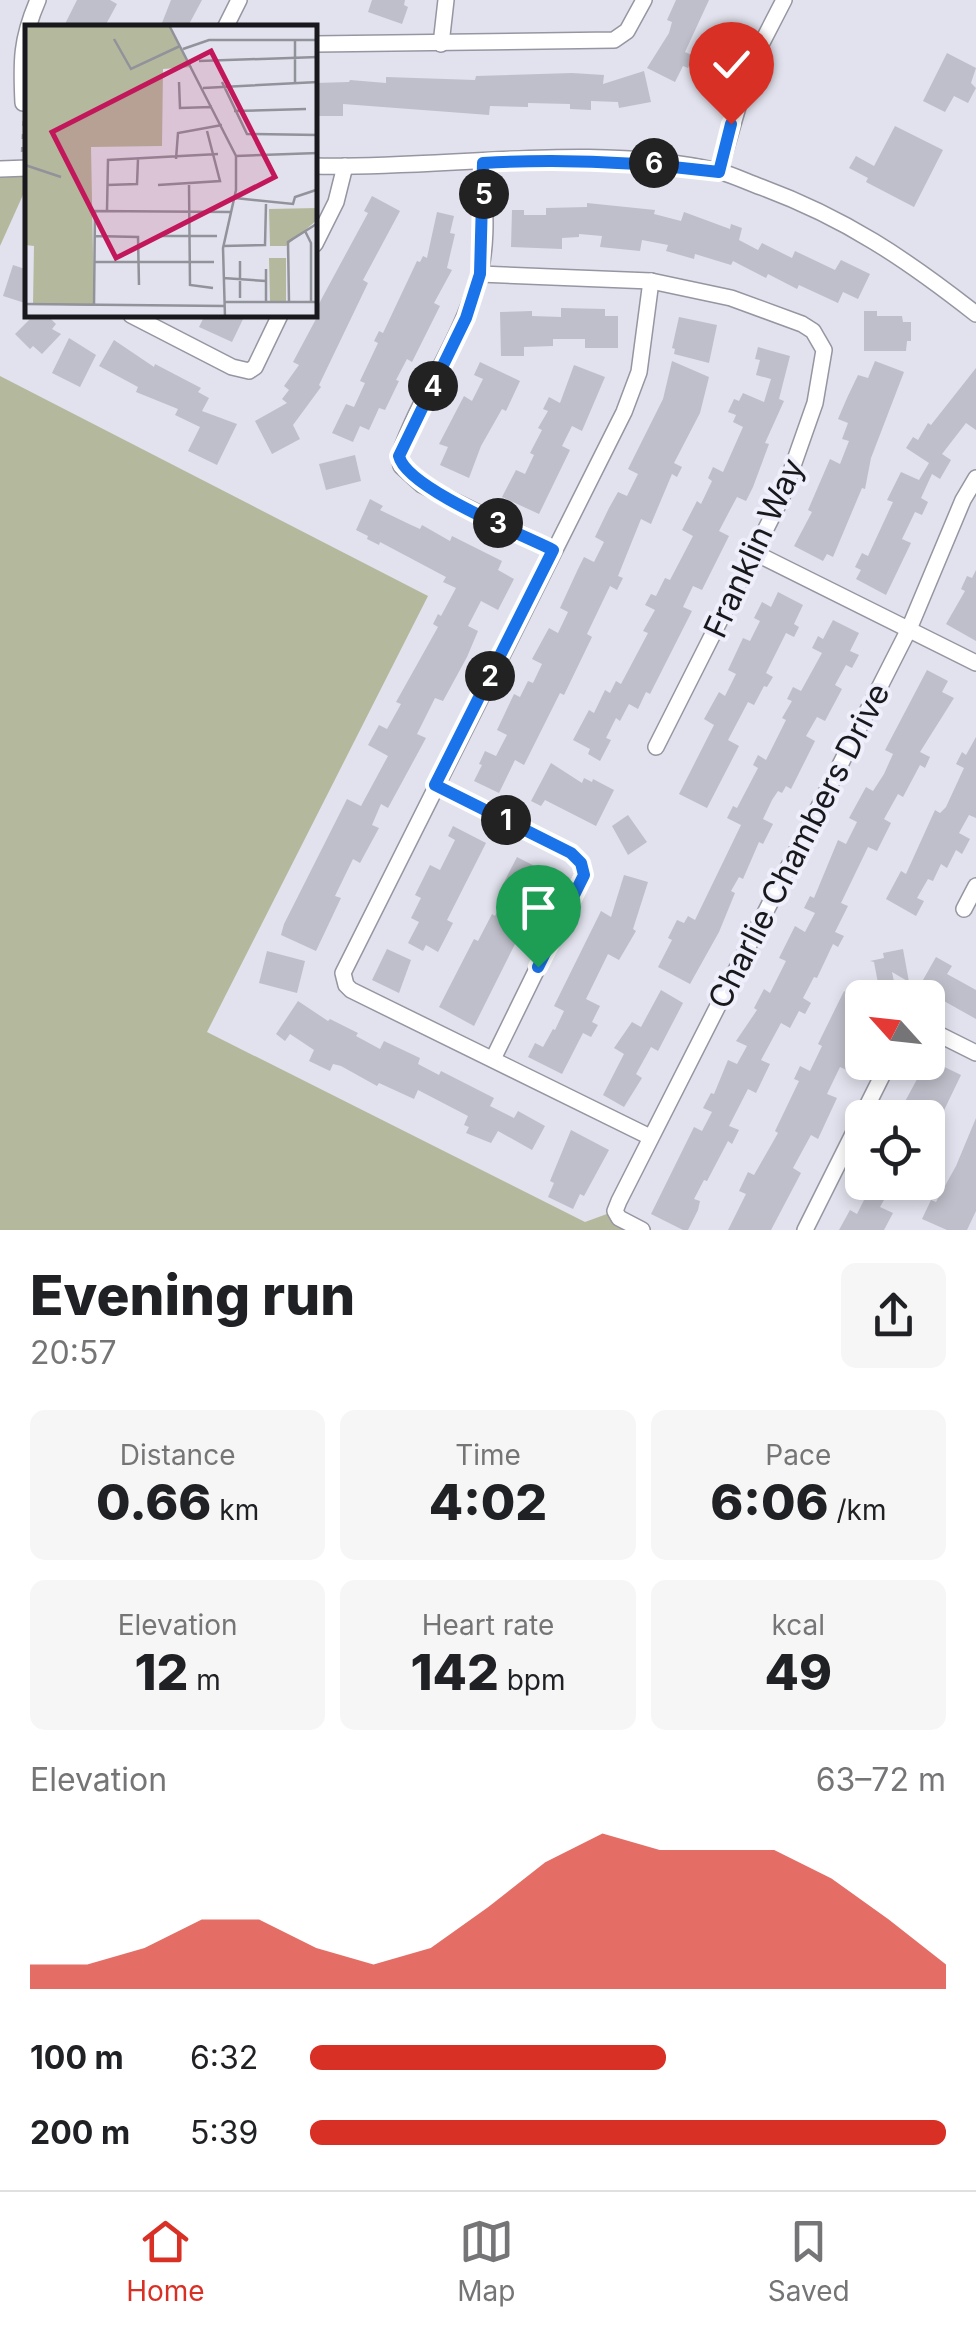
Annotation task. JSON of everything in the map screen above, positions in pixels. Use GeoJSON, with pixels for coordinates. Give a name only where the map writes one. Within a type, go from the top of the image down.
{"type":"FeatureCollection","features":[{"type":"Feature","properties":{"kind":"street"},"geometry":{"type":"LineString","coordinates":[[28,25],[38,0]]}},
{"type":"Feature","properties":{"kind":"street"},"geometry":{"type":"LineString","coordinates":[[226,25],[238,0]]}},
{"type":"Feature","properties":{"kind":"street"},"geometry":{"type":"LineString","coordinates":[[441,44],[446,0]]}},
{"type":"Feature","properties":{"kind":"street"},"geometry":{"type":"LineString","coordinates":[[318,44],[607,42],[621,37],[644,0]]}},
{"type":"Feature","properties":{"kind":"street"},"geometry":{"type":"LineString","coordinates":[[719,172],[750,66],[784,0]]}},
{"type":"Feature","properties":{"kind":"street"},"geometry":{"type":"LineString","coordinates":[[24,102],[21,54],[25,34]]}},
{"type":"Feature","properties":{"kind":"street"},"geometry":{"type":"LineString","coordinates":[[318,166],[613,160],[719,172],[792,199],[867,234],[976,314]]}},
{"type":"Feature","properties":{"kind":"street"},"geometry":{"type":"LineString","coordinates":[[483,163],[480,274],[466,318],[399,456],[401,466],[422,486],[553,550]]}},
{"type":"Feature","properties":{"kind":"street"},"geometry":{"type":"LineString","coordinates":[[318,238],[336,202],[345,166]]}},
{"type":"Feature","properties":{"kind":"street"},"geometry":{"type":"LineString","coordinates":[[0,168],[24,168]]}},
{"type":"Feature","properties":{"kind":"street"},"geometry":{"type":"LineString","coordinates":[[480,274],[652,281],[639,372],[624,412],[345,966],[343,979],[352,990],[650,1138]]}},
{"type":"Feature","properties":{"kind":"street","name":"Franklin Way"},"geometry":{"type":"LineString","coordinates":[[652,281],[698,288],[802,324],[821,340],[824,362],[802,450],[755,553],[656,746]]}},
{"type":"Feature","properties":{"kind":"street"},"geometry":{"type":"LineString","coordinates":[[137,318],[232,367],[249,371],[255,367],[279,318]]}},
{"type":"Feature","properties":{"kind":"street","name":"Charlie Chambers Drive"},"geometry":{"type":"LineString","coordinates":[[642,1230],[619,1218],[615,1211],[909,630],[963,500],[976,478]]}},
{"type":"Feature","properties":{"kind":"street"},"geometry":{"type":"LineString","coordinates":[[755,553],[976,662]]}},
{"type":"Feature","properties":{"kind":"street"},"geometry":{"type":"LineString","coordinates":[[435,785],[571,853],[581,863],[584,875],[493,1059]]}},
{"type":"Feature","properties":{"kind":"street"},"geometry":{"type":"LineString","coordinates":[[964,909],[976,886]]}},
{"type":"Feature","properties":{"kind":"street"},"geometry":{"type":"LineString","coordinates":[[945,1038],[976,1053]]}},
{"type":"Feature","properties":{"kind":"street"},"geometry":{"type":"LineString","coordinates":[[805,1230],[880,1080]]}},
{"type":"Feature","properties":{"kind":"path"},"geometry":{"type":"LineString","coordinates":[[24,102],[25,117]]}},
{"type":"Feature","properties":{"kind":"green space"},"geometry":{"type":"Polygon","coordinates":[[[25,168],[25,190],[0,246],[0,169],[25,168]]]}},
{"type":"Feature","properties":{"kind":"green space"},"geometry":{"type":"Polygon","coordinates":[[[0,376],[428,596],[207,1032],[585,1222],[615,1211],[642,1230],[0,1230],[0,376]]]}},
{"type":"Feature","properties":{"kind":"building"},"geometry":{"type":"Polygon","coordinates":[[[77,0],[110,0],[117,4],[106,25],[64,25],[77,0]]]}},
{"type":"Feature","properties":{"kind":"building"},"geometry":{"type":"Polygon","coordinates":[[[171,0],[202,0],[189,25],[161,25],[171,0]]]}},
{"type":"Feature","properties":{"kind":"building"},"geometry":{"type":"Polygon","coordinates":[[[372,0],[405,0],[408,7],[402,24],[368,12],[372,0]]]}},
{"type":"Feature","properties":{"kind":"building"},"geometry":{"type":"Polygon","coordinates":[[[676,0],[709,0],[685,52],[694,56],[675,82],[647,68],[669,33],[672,22],[667,20],[676,0]]]}},
{"type":"Feature","properties":{"kind":"building"},"geometry":{"type":"Polygon","coordinates":[[[947,53],[976,68],[971,83],[976,88],[968,103],[954,96],[945,112],[923,101],[947,53]]]}},
{"type":"Feature","properties":{"kind":"building"},"geometry":{"type":"Polygon","coordinates":[[[644,71],[651,102],[619,108],[618,102],[591,101],[591,110],[570,109],[570,104],[490,106],[489,115],[343,104],[343,116],[318,116],[318,83],[386,83],[386,77],[475,80],[476,76],[572,73],[604,75],[603,84],[644,71]]]}},
{"type":"Feature","properties":{"kind":"building"},"geometry":{"type":"Polygon","coordinates":[[[895,126],[943,150],[914,207],[866,182],[868,178],[849,168],[856,156],[874,166],[895,126]]]}},
{"type":"Feature","properties":{"kind":"building"},"geometry":{"type":"Polygon","coordinates":[[[372,196],[400,211],[363,280],[368,283],[321,387],[293,425],[300,439],[272,454],[255,421],[287,403],[282,399],[289,390],[284,386],[299,365],[293,362],[368,213],[364,211],[372,196]]]}},
{"type":"Feature","properties":{"kind":"building"},"geometry":{"type":"Polygon","coordinates":[[[587,203],[655,210],[654,214],[681,221],[684,212],[730,229],[731,224],[742,228],[739,240],[758,250],[762,243],[792,258],[795,251],[835,270],[841,260],[870,274],[858,299],[843,292],[838,303],[768,274],[766,278],[733,261],[731,265],[695,254],[694,259],[666,251],[668,245],[642,240],[640,251],[600,247],[602,236],[579,234],[562,238],[562,249],[511,247],[512,210],[524,210],[524,215],[546,215],[546,208],[587,207],[587,203]]]}},
{"type":"Feature","properties":{"kind":"building"},"geometry":{"type":"Polygon","coordinates":[[[437,212],[454,216],[450,233],[455,234],[447,268],[452,270],[434,303],[440,306],[412,362],[407,359],[385,410],[379,408],[369,430],[360,426],[353,442],[332,433],[346,404],[354,407],[365,383],[360,381],[378,343],[374,341],[379,331],[383,333],[417,261],[423,256],[427,258],[437,212]]]}},
{"type":"Feature","properties":{"kind":"building"},"geometry":{"type":"Polygon","coordinates":[[[13,265],[25,269],[25,303],[3,296],[13,265]]]}},
{"type":"Feature","properties":{"kind":"building"},"geometry":{"type":"Polygon","coordinates":[[[561,308],[605,309],[605,316],[618,316],[618,348],[585,348],[585,339],[553,339],[553,346],[524,347],[524,356],[501,356],[500,312],[532,311],[532,316],[561,317],[561,308]]]}},
{"type":"Feature","properties":{"kind":"building"},"geometry":{"type":"Polygon","coordinates":[[[864,311],[877,311],[877,316],[902,316],[903,322],[911,322],[911,341],[907,341],[906,351],[864,351],[864,311]]]}},
{"type":"Feature","properties":{"kind":"building"},"geometry":{"type":"Polygon","coordinates":[[[679,317],[717,325],[709,363],[674,354],[679,317]]]}},
{"type":"Feature","properties":{"kind":"building"},"geometry":{"type":"Polygon","coordinates":[[[31,318],[50,318],[56,324],[52,329],[61,334],[42,354],[33,346],[30,349],[15,334],[31,318]]]}},
{"type":"Feature","properties":{"kind":"building"},"geometry":{"type":"Polygon","coordinates":[[[204,318],[244,318],[232,342],[199,327],[204,318]]]}},
{"type":"Feature","properties":{"kind":"building"},"geometry":{"type":"Polygon","coordinates":[[[69,338],[96,355],[80,387],[52,373],[69,338]]]}},
{"type":"Feature","properties":{"kind":"building"},"geometry":{"type":"Polygon","coordinates":[[[114,340],[154,367],[155,364],[201,388],[198,392],[209,398],[202,411],[237,424],[217,465],[188,451],[200,427],[175,415],[178,409],[136,392],[138,387],[99,366],[114,340]]]}},
{"type":"Feature","properties":{"kind":"building"},"geometry":{"type":"Polygon","coordinates":[[[758,347],[790,356],[779,399],[784,401],[765,443],[769,444],[753,487],[746,501],[737,497],[719,531],[729,536],[702,590],[693,586],[683,607],[692,611],[650,694],[646,692],[638,709],[629,704],[620,721],[616,718],[600,761],[588,754],[590,749],[573,740],[589,710],[594,713],[605,690],[610,693],[616,681],[621,684],[648,633],[643,631],[655,610],[645,605],[651,594],[656,596],[665,578],[670,580],[693,536],[682,530],[697,501],[701,504],[712,481],[708,478],[713,467],[723,472],[743,427],[733,422],[736,415],[728,412],[734,399],[739,401],[743,393],[764,402],[771,379],[756,375],[758,347]]]}},
{"type":"Feature","properties":{"kind":"building"},"geometry":{"type":"Polygon","coordinates":[[[672,361],[709,377],[700,413],[674,463],[682,467],[677,477],[672,474],[651,524],[641,519],[618,576],[623,578],[617,590],[610,586],[587,634],[592,637],[564,695],[560,693],[524,765],[515,760],[499,793],[474,781],[482,765],[479,764],[485,751],[496,756],[507,735],[497,730],[514,694],[520,697],[528,681],[533,683],[542,664],[532,659],[549,628],[558,633],[568,612],[560,608],[584,557],[594,562],[604,542],[595,537],[609,508],[618,492],[627,496],[638,474],[628,469],[663,399],[672,361]]]}},
{"type":"Feature","properties":{"kind":"building"},"geometry":{"type":"Polygon","coordinates":[[[875,361],[904,372],[871,458],[865,489],[862,488],[833,557],[827,554],[823,561],[794,546],[812,512],[808,510],[830,459],[840,464],[849,441],[842,439],[848,423],[838,419],[847,398],[858,375],[868,378],[875,361]]]}},
{"type":"Feature","properties":{"kind":"building"},"geometry":{"type":"Polygon","coordinates":[[[480,362],[520,381],[506,411],[502,409],[481,446],[469,478],[440,465],[448,447],[439,444],[464,396],[472,401],[483,379],[474,375],[480,362]]]}},
{"type":"Feature","properties":{"kind":"building"},"geometry":{"type":"Polygon","coordinates":[[[574,365],[605,377],[582,431],[572,426],[562,446],[570,450],[539,514],[502,497],[516,470],[525,474],[542,430],[538,428],[548,411],[543,409],[549,397],[560,403],[574,365]]]}},
{"type":"Feature","properties":{"kind":"building"},"geometry":{"type":"Polygon","coordinates":[[[976,368],[976,430],[966,423],[942,454],[951,460],[940,479],[932,474],[921,498],[928,502],[922,515],[915,512],[902,539],[911,543],[886,595],[856,579],[861,570],[855,567],[862,553],[868,556],[893,502],[887,500],[901,472],[919,480],[929,463],[906,448],[913,437],[918,440],[976,368]]]}},
{"type":"Feature","properties":{"kind":"building"},"geometry":{"type":"Polygon","coordinates":[[[355,455],[361,481],[326,490],[319,464],[355,455]]]}},
{"type":"Feature","properties":{"kind":"building"},"geometry":{"type":"Polygon","coordinates":[[[370,499],[383,506],[380,510],[409,524],[420,529],[422,525],[450,541],[452,536],[502,561],[498,570],[514,579],[498,610],[481,601],[468,626],[478,631],[467,657],[443,701],[435,698],[417,734],[426,738],[388,808],[381,804],[372,825],[379,828],[360,863],[353,859],[335,896],[341,898],[316,951],[281,935],[284,924],[347,799],[361,806],[388,756],[368,745],[379,725],[387,729],[401,704],[396,702],[438,627],[433,624],[456,588],[443,582],[446,577],[356,530],[370,499]]]}},
{"type":"Feature","properties":{"kind":"building"},"geometry":{"type":"Polygon","coordinates":[[[976,570],[976,641],[946,624],[965,591],[961,589],[967,576],[972,578],[976,570]]]}},
{"type":"Feature","properties":{"kind":"building"},"geometry":{"type":"Polygon","coordinates":[[[778,592],[803,605],[794,624],[799,627],[794,637],[786,633],[766,673],[773,677],[754,705],[748,702],[728,740],[739,746],[707,808],[679,794],[714,725],[704,719],[719,692],[725,696],[736,674],[728,670],[743,638],[750,641],[760,621],[754,618],[762,602],[771,607],[778,592]]]}},
{"type":"Feature","properties":{"kind":"building"},"geometry":{"type":"Polygon","coordinates":[[[833,620],[859,633],[850,651],[859,655],[852,668],[846,665],[835,685],[842,689],[825,721],[817,717],[806,736],[815,741],[791,789],[786,786],[772,800],[763,819],[773,824],[763,844],[759,842],[743,879],[739,877],[731,891],[735,893],[719,932],[690,984],[658,967],[672,940],[668,938],[677,920],[684,923],[688,916],[695,920],[741,825],[727,818],[733,806],[737,808],[758,768],[753,765],[758,755],[766,760],[786,720],[782,718],[792,701],[787,699],[793,687],[801,691],[822,653],[812,648],[818,636],[823,639],[833,620]]]}},
{"type":"Feature","properties":{"kind":"building"},"geometry":{"type":"Polygon","coordinates":[[[927,670],[948,681],[942,692],[954,698],[920,752],[930,757],[925,768],[920,765],[903,797],[898,794],[884,819],[891,823],[877,851],[868,847],[841,903],[848,906],[835,932],[844,936],[838,947],[833,944],[803,998],[811,1003],[805,1014],[799,1011],[790,1028],[781,1023],[761,1060],[770,1064],[756,1093],[748,1089],[729,1126],[739,1130],[732,1144],[728,1141],[707,1181],[704,1180],[694,1199],[700,1201],[698,1210],[688,1230],[683,1230],[651,1214],[694,1127],[702,1131],[712,1112],[703,1108],[714,1094],[728,1060],[737,1064],[747,1046],[736,1041],[757,1010],[754,1008],[764,989],[770,993],[786,961],[779,958],[795,926],[805,932],[815,913],[804,908],[810,896],[814,898],[838,840],[846,844],[857,822],[849,818],[866,787],[873,791],[884,774],[893,754],[885,750],[927,670]]]}},
{"type":"Feature","properties":{"kind":"building"},"geometry":{"type":"Polygon","coordinates":[[[976,737],[976,818],[969,815],[959,833],[970,839],[962,854],[956,850],[947,868],[941,864],[933,881],[928,879],[917,898],[924,901],[916,916],[886,899],[901,871],[906,874],[935,810],[940,813],[946,807],[964,768],[956,764],[976,737]]]}},
{"type":"Feature","properties":{"kind":"building"},"geometry":{"type":"Polygon","coordinates":[[[551,763],[582,783],[584,778],[592,782],[593,779],[614,790],[596,826],[545,800],[541,806],[531,801],[551,763]]]}},
{"type":"Feature","properties":{"kind":"building"},"geometry":{"type":"Polygon","coordinates":[[[628,815],[647,842],[628,855],[612,826],[628,815]]]}},
{"type":"Feature","properties":{"kind":"building"},"geometry":{"type":"Polygon","coordinates":[[[453,826],[486,843],[447,920],[453,923],[438,952],[426,945],[423,951],[408,943],[419,922],[411,918],[421,898],[415,895],[430,865],[440,870],[455,840],[448,836],[453,826]]]}},
{"type":"Feature","properties":{"kind":"building"},"geometry":{"type":"Polygon","coordinates":[[[517,857],[552,875],[545,888],[535,883],[519,913],[528,918],[474,1026],[439,1007],[474,939],[478,941],[508,892],[501,888],[517,857]]]}},
{"type":"Feature","properties":{"kind":"building"},"geometry":{"type":"Polygon","coordinates":[[[624,875],[648,882],[633,929],[636,931],[619,960],[608,954],[586,999],[600,1006],[592,1022],[598,1025],[591,1037],[583,1033],[562,1074],[528,1057],[535,1043],[543,1047],[555,1030],[564,1011],[554,1006],[601,911],[611,917],[624,875]]]}},
{"type":"Feature","properties":{"kind":"building"},"geometry":{"type":"Polygon","coordinates":[[[387,949],[411,960],[399,993],[372,980],[387,949]]]}},
{"type":"Feature","properties":{"kind":"building"},"geometry":{"type":"Polygon","coordinates":[[[903,949],[909,980],[892,972],[894,980],[877,980],[874,962],[870,961],[884,958],[883,953],[903,949]]]}},
{"type":"Feature","properties":{"kind":"building"},"geometry":{"type":"Polygon","coordinates":[[[267,951],[305,961],[297,993],[259,983],[267,951]]]}},
{"type":"Feature","properties":{"kind":"building"},"geometry":{"type":"Polygon","coordinates":[[[936,957],[952,966],[947,974],[976,990],[976,1019],[945,1002],[945,980],[923,980],[936,957]]]}},
{"type":"Feature","properties":{"kind":"building"},"geometry":{"type":"Polygon","coordinates":[[[661,990],[683,1003],[658,1051],[651,1047],[636,1074],[642,1078],[624,1107],[603,1095],[624,1054],[614,1048],[632,1022],[641,1027],[661,990]]]}},
{"type":"Feature","properties":{"kind":"building"},"geometry":{"type":"Polygon","coordinates":[[[845,992],[845,1069],[840,1067],[827,1094],[837,1098],[818,1139],[811,1135],[793,1168],[801,1173],[771,1230],[728,1230],[746,1194],[739,1191],[748,1172],[754,1175],[778,1133],[775,1131],[799,1081],[794,1079],[800,1066],[810,1071],[822,1046],[818,1044],[845,992]]]}},
{"type":"Feature","properties":{"kind":"building"},"geometry":{"type":"Polygon","coordinates":[[[298,1001],[380,1049],[384,1041],[420,1058],[418,1064],[439,1075],[441,1071],[494,1098],[490,1106],[514,1118],[518,1111],[545,1126],[532,1150],[498,1131],[491,1143],[466,1133],[468,1116],[418,1090],[414,1099],[379,1083],[377,1086],[341,1066],[333,1064],[330,1071],[309,1061],[314,1050],[290,1034],[285,1041],[276,1034],[298,1001]]]}},
{"type":"Feature","properties":{"kind":"building"},"geometry":{"type":"Polygon","coordinates":[[[945,1067],[961,1075],[945,1108],[945,1100],[906,1100],[917,1080],[945,1080],[945,1067]]]}},
{"type":"Feature","properties":{"kind":"building"},"geometry":{"type":"Polygon","coordinates":[[[976,1118],[976,1211],[967,1230],[947,1230],[922,1219],[931,1200],[945,1200],[945,1186],[976,1118]]]}},
{"type":"Feature","properties":{"kind":"building"},"geometry":{"type":"Polygon","coordinates":[[[571,1130],[609,1150],[573,1209],[548,1197],[554,1183],[550,1181],[571,1130]]]}},
{"type":"Feature","properties":{"kind":"building"},"geometry":{"type":"Polygon","coordinates":[[[864,1200],[884,1200],[880,1207],[893,1213],[884,1230],[839,1230],[850,1210],[857,1214],[864,1200]]]}},
{"type":"Feature","properties":{"kind":"route"},"geometry":{"type":"LineString","coordinates":[[538,967],[584,875],[581,863],[571,853],[435,785],[553,550],[422,486],[401,466],[399,456],[466,318],[480,274],[483,163],[613,160],[719,172],[731,124]]}}]}
